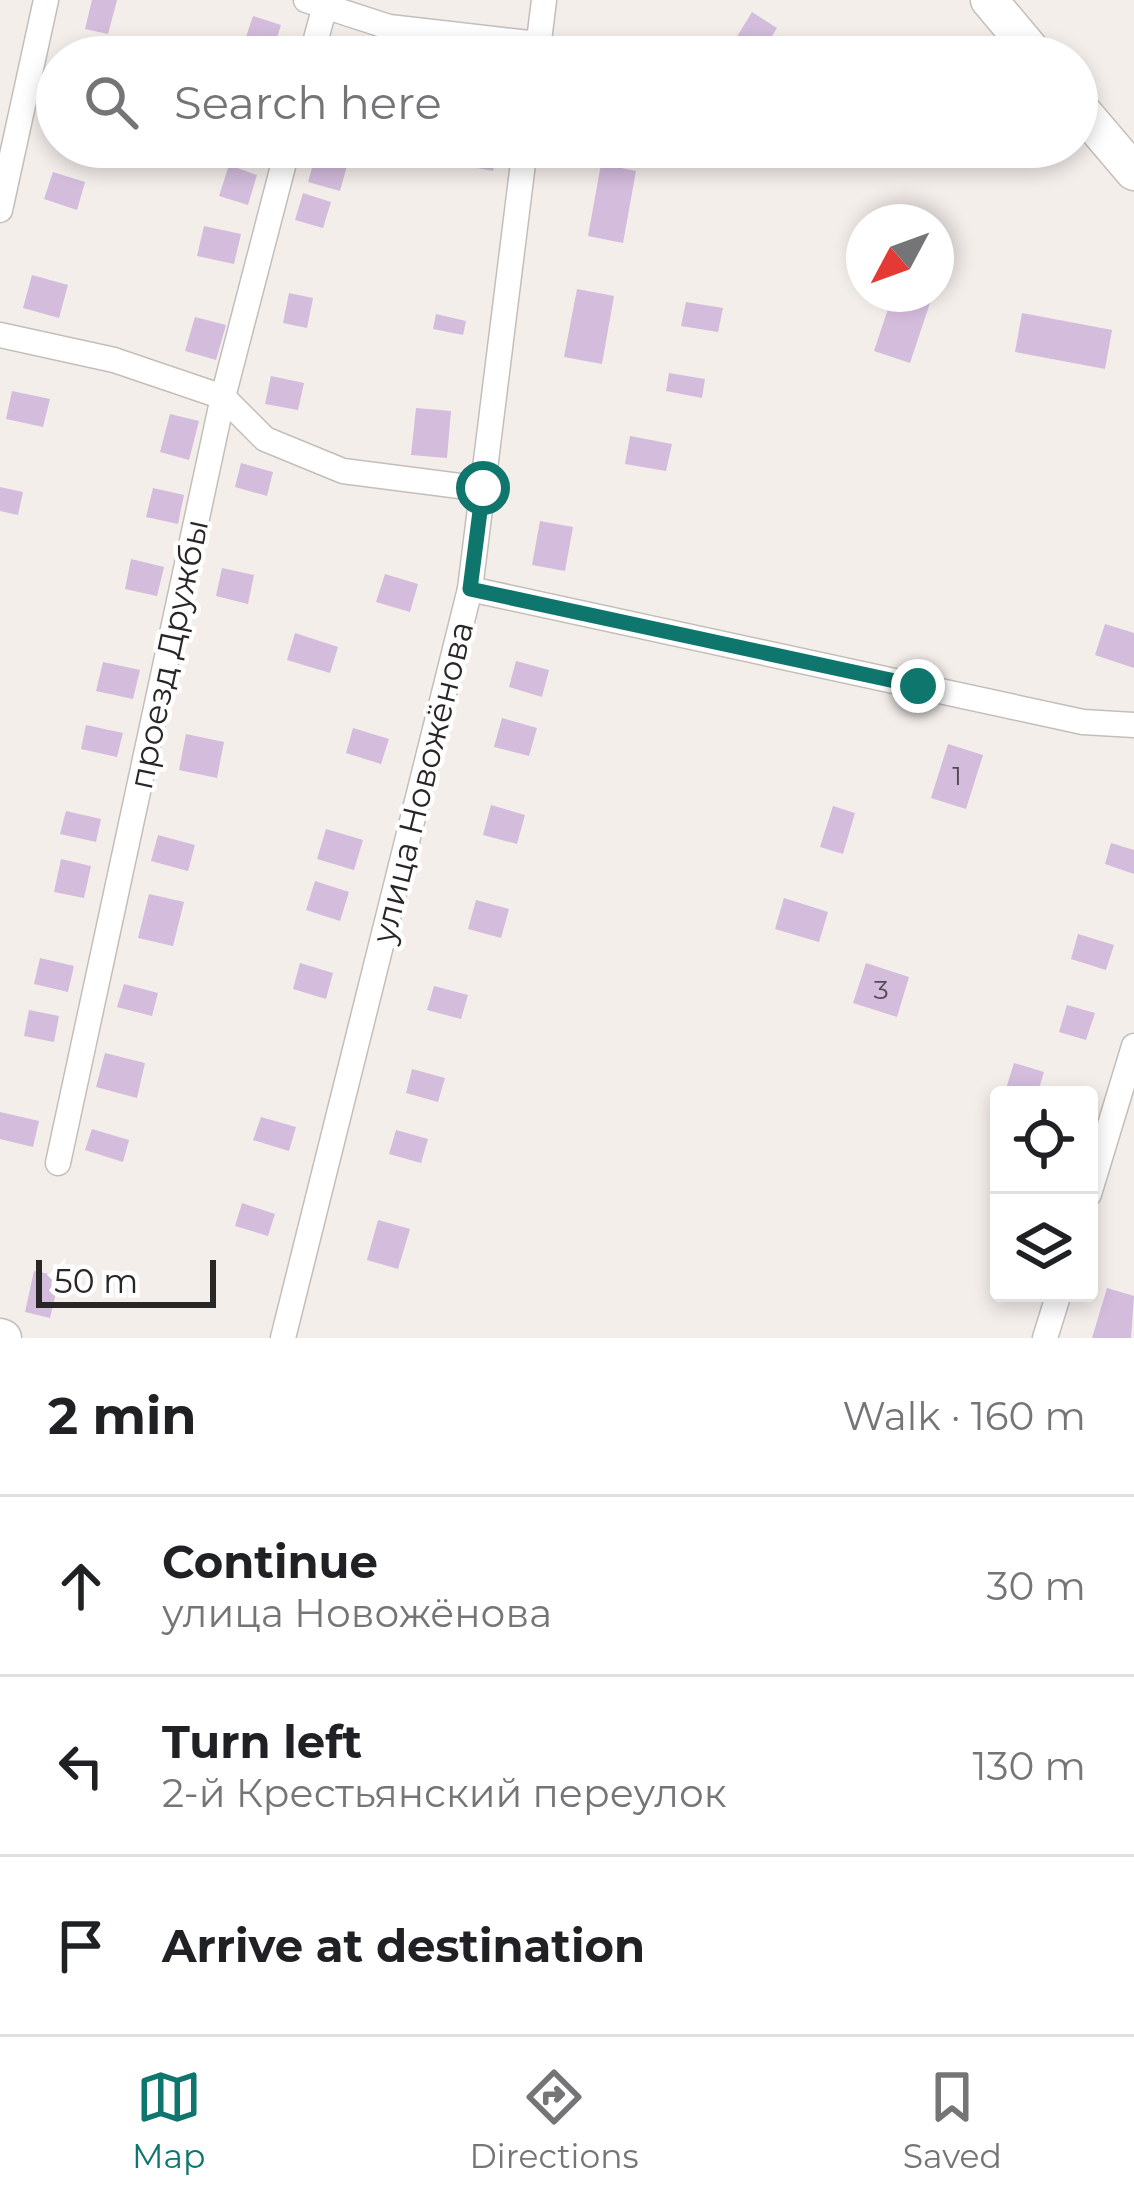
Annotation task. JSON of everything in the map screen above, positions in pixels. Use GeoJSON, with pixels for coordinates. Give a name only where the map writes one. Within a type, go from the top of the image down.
{"type":"FeatureCollection","features":[{"type":"Feature","properties":{"kind":"street"},"geometry":{"type":"LineString","coordinates":[[38,36],[46,0]]}},
{"type":"Feature","properties":{"kind":"street"},"geometry":{"type":"LineString","coordinates":[[539,36],[544,0]]}},
{"type":"Feature","properties":{"kind":"street"},"geometry":{"type":"LineString","coordinates":[[989,0],[1019,36]]}},
{"type":"Feature","properties":{"kind":"street"},"geometry":{"type":"LineString","coordinates":[[313,36],[315,3],[389,27],[444,36]]}},
{"type":"Feature","properties":{"kind":"street"},"geometry":{"type":"LineString","coordinates":[[0,210],[36,46]]}},
{"type":"Feature","properties":{"kind":"street"},"geometry":{"type":"LineString","coordinates":[[1098,130],[1134,172]]}},
{"type":"Feature","properties":{"kind":"street","name":"проезд Дружбы"},"geometry":{"type":"LineString","coordinates":[[58,1163],[223,397],[283,168]]}},
{"type":"Feature","properties":{"kind":"street","name":"улица Новожёнова"},"geometry":{"type":"LineString","coordinates":[[283,1338],[470,589],[522,168]]}},
{"type":"Feature","properties":{"kind":"street"},"geometry":{"type":"LineString","coordinates":[[0,335],[114,360],[223,397],[265,439],[343,471],[483,488]]}},
{"type":"Feature","properties":{"kind":"street"},"geometry":{"type":"LineString","coordinates":[[470,589],[1083,722],[1134,725]]}},
{"type":"Feature","properties":{"kind":"street"},"geometry":{"type":"LineString","coordinates":[[1098,1164],[1134,1046]]}},
{"type":"Feature","properties":{"kind":"street"},"geometry":{"type":"LineString","coordinates":[[1045,1338],[1056,1302]]}},
{"type":"Feature","properties":{"kind":"building"},"geometry":{"type":"Polygon","coordinates":[[[92,0],[117,0],[108,34],[85,29],[92,0]]]}},
{"type":"Feature","properties":{"kind":"building"},"geometry":{"type":"Polygon","coordinates":[[[752,12],[777,28],[772,36],[737,36],[752,12]]]}},
{"type":"Feature","properties":{"kind":"building"},"geometry":{"type":"Polygon","coordinates":[[[253,16],[281,25],[278,36],[246,36],[253,16]]]}},
{"type":"Feature","properties":{"kind":"building"},"geometry":{"type":"Polygon","coordinates":[[[228,168],[257,175],[248,205],[219,196],[228,168]]]}},
{"type":"Feature","properties":{"kind":"building"},"geometry":{"type":"Polygon","coordinates":[[[312,168],[346,168],[340,191],[308,182],[312,168]]]}},
{"type":"Feature","properties":{"kind":"building"},"geometry":{"type":"Polygon","coordinates":[[[600,168],[636,171],[623,243],[588,236],[600,168]]]}},
{"type":"Feature","properties":{"kind":"building"},"geometry":{"type":"Polygon","coordinates":[[[53,172],[85,182],[77,210],[44,199],[53,172]]]}},
{"type":"Feature","properties":{"kind":"building"},"geometry":{"type":"Polygon","coordinates":[[[303,193],[331,202],[323,228],[295,220],[303,193]]]}},
{"type":"Feature","properties":{"kind":"building"},"geometry":{"type":"Polygon","coordinates":[[[204,226],[241,234],[234,264],[197,256],[204,226]]]}},
{"type":"Feature","properties":{"kind":"building"},"geometry":{"type":"Polygon","coordinates":[[[32,275],[68,285],[59,318],[23,308],[32,275]]]}},
{"type":"Feature","properties":{"kind":"building"},"geometry":{"type":"Polygon","coordinates":[[[577,289],[614,296],[602,364],[564,357],[577,289]]]}},
{"type":"Feature","properties":{"kind":"building"},"geometry":{"type":"Polygon","coordinates":[[[289,293],[313,298],[307,328],[283,323],[289,293]]]}},
{"type":"Feature","properties":{"kind":"building"},"geometry":{"type":"Polygon","coordinates":[[[686,302],[723,308],[718,332],[681,326],[686,302]]]}},
{"type":"Feature","properties":{"kind":"building"},"geometry":{"type":"Polygon","coordinates":[[[887,312],[927,312],[910,363],[874,351],[887,312]]]}},
{"type":"Feature","properties":{"kind":"building"},"geometry":{"type":"Polygon","coordinates":[[[1022,313],[1112,330],[1105,369],[1015,352],[1022,313]]]}},
{"type":"Feature","properties":{"kind":"building"},"geometry":{"type":"Polygon","coordinates":[[[436,314],[466,321],[463,335],[433,329],[436,314]]]}},
{"type":"Feature","properties":{"kind":"building"},"geometry":{"type":"Polygon","coordinates":[[[195,317],[226,325],[216,360],[185,351],[195,317]]]}},
{"type":"Feature","properties":{"kind":"building"},"geometry":{"type":"Polygon","coordinates":[[[669,373],[705,379],[702,398],[666,391],[669,373]]]}},
{"type":"Feature","properties":{"kind":"building"},"geometry":{"type":"Polygon","coordinates":[[[271,376],[304,383],[298,410],[265,404],[271,376]]]}},
{"type":"Feature","properties":{"kind":"building"},"geometry":{"type":"Polygon","coordinates":[[[12,391],[50,399],[43,427],[6,419],[12,391]]]}},
{"type":"Feature","properties":{"kind":"building"},"geometry":{"type":"Polygon","coordinates":[[[416,408],[451,411],[447,458],[411,455],[416,408]]]}},
{"type":"Feature","properties":{"kind":"building"},"geometry":{"type":"Polygon","coordinates":[[[170,414],[199,421],[189,460],[160,452],[170,414]]]}},
{"type":"Feature","properties":{"kind":"building"},"geometry":{"type":"Polygon","coordinates":[[[630,436],[672,444],[666,471],[625,464],[630,436]]]}},
{"type":"Feature","properties":{"kind":"building"},"geometry":{"type":"Polygon","coordinates":[[[241,463],[273,472],[267,496],[235,487],[241,463]]]}},
{"type":"Feature","properties":{"kind":"building"},"geometry":{"type":"Polygon","coordinates":[[[0,487],[23,492],[18,515],[0,511],[0,487]]]}},
{"type":"Feature","properties":{"kind":"building"},"geometry":{"type":"Polygon","coordinates":[[[153,488],[184,495],[178,524],[146,517],[153,488]]]}},
{"type":"Feature","properties":{"kind":"building"},"geometry":{"type":"Polygon","coordinates":[[[540,521],[573,527],[565,571],[532,565],[540,521]]]}},
{"type":"Feature","properties":{"kind":"building"},"geometry":{"type":"Polygon","coordinates":[[[131,559],[164,567],[157,596],[125,589],[131,559]]]}},
{"type":"Feature","properties":{"kind":"building"},"geometry":{"type":"Polygon","coordinates":[[[222,568],[254,575],[248,604],[216,596],[222,568]]]}},
{"type":"Feature","properties":{"kind":"building"},"geometry":{"type":"Polygon","coordinates":[[[385,574],[418,584],[410,612],[376,602],[385,574]]]}},
{"type":"Feature","properties":{"kind":"building"},"geometry":{"type":"Polygon","coordinates":[[[1105,624],[1134,633],[1134,668],[1095,655],[1105,624]]]}},
{"type":"Feature","properties":{"kind":"building"},"geometry":{"type":"Polygon","coordinates":[[[295,633],[338,647],[330,673],[287,660],[295,633]]]}},
{"type":"Feature","properties":{"kind":"building"},"geometry":{"type":"Polygon","coordinates":[[[516,661],[549,670],[542,697],[509,687],[516,661]]]}},
{"type":"Feature","properties":{"kind":"building"},"geometry":{"type":"Polygon","coordinates":[[[103,662],[140,670],[133,699],[96,691],[103,662]]]}},
{"type":"Feature","properties":{"kind":"building"},"geometry":{"type":"Polygon","coordinates":[[[502,718],[537,728],[529,756],[494,747],[502,718]]]}},
{"type":"Feature","properties":{"kind":"building"},"geometry":{"type":"Polygon","coordinates":[[[86,725],[123,733],[117,757],[81,749],[86,725]]]}},
{"type":"Feature","properties":{"kind":"building"},"geometry":{"type":"Polygon","coordinates":[[[353,728],[389,739],[381,764],[346,753],[353,728]]]}},
{"type":"Feature","properties":{"kind":"building"},"geometry":{"type":"Polygon","coordinates":[[[186,734],[224,742],[217,778],[179,770],[186,734]]]}},
{"type":"Feature","properties":{"kind":"building"},"geometry":{"type":"Polygon","coordinates":[[[948,744],[983,755],[966,809],[931,798],[948,744]]]}},
{"type":"Feature","properties":{"kind":"building"},"geometry":{"type":"Polygon","coordinates":[[[491,805],[525,815],[517,844],[483,835],[491,805]]]}},
{"type":"Feature","properties":{"kind":"building"},"geometry":{"type":"Polygon","coordinates":[[[833,806],[855,813],[843,854],[820,847],[833,806]]]}},
{"type":"Feature","properties":{"kind":"building"},"geometry":{"type":"Polygon","coordinates":[[[66,811],[101,819],[96,842],[60,834],[66,811]]]}},
{"type":"Feature","properties":{"kind":"building"},"geometry":{"type":"Polygon","coordinates":[[[326,829],[363,840],[354,870],[317,859],[326,829]]]}},
{"type":"Feature","properties":{"kind":"building"},"geometry":{"type":"Polygon","coordinates":[[[158,835],[195,845],[188,871],[151,861],[158,835]]]}},
{"type":"Feature","properties":{"kind":"building"},"geometry":{"type":"Polygon","coordinates":[[[1111,843],[1134,850],[1134,874],[1105,864],[1111,843]]]}},
{"type":"Feature","properties":{"kind":"building"},"geometry":{"type":"Polygon","coordinates":[[[61,859],[91,866],[84,898],[54,892],[61,859]]]}},
{"type":"Feature","properties":{"kind":"building"},"geometry":{"type":"Polygon","coordinates":[[[315,881],[349,892],[340,921],[306,910],[315,881]]]}},
{"type":"Feature","properties":{"kind":"building"},"geometry":{"type":"Polygon","coordinates":[[[149,894],[184,902],[173,946],[138,938],[149,894]]]}},
{"type":"Feature","properties":{"kind":"building"},"geometry":{"type":"Polygon","coordinates":[[[784,898],[828,912],[819,942],[775,929],[784,898]]]}},
{"type":"Feature","properties":{"kind":"building"},"geometry":{"type":"Polygon","coordinates":[[[476,900],[509,909],[501,938],[468,929],[476,900]]]}},
{"type":"Feature","properties":{"kind":"building"},"geometry":{"type":"Polygon","coordinates":[[[1078,934],[1114,945],[1106,970],[1071,959],[1078,934]]]}},
{"type":"Feature","properties":{"kind":"building"},"geometry":{"type":"Polygon","coordinates":[[[40,958],[74,966],[68,992],[34,984],[40,958]]]}},
{"type":"Feature","properties":{"kind":"building"},"geometry":{"type":"Polygon","coordinates":[[[300,963],[333,973],[326,999],[293,989],[300,963]]]}},
{"type":"Feature","properties":{"kind":"building"},"geometry":{"type":"Polygon","coordinates":[[[866,963],[909,977],[897,1017],[853,1003],[866,963]]]}},
{"type":"Feature","properties":{"kind":"building"},"geometry":{"type":"Polygon","coordinates":[[[124,984],[158,993],[152,1016],[117,1007],[124,984]]]}},
{"type":"Feature","properties":{"kind":"building"},"geometry":{"type":"Polygon","coordinates":[[[434,986],[468,995],[461,1019],[427,1010],[434,986]]]}},
{"type":"Feature","properties":{"kind":"building"},"geometry":{"type":"Polygon","coordinates":[[[1067,1005],[1095,1013],[1086,1040],[1059,1032],[1067,1005]]]}},
{"type":"Feature","properties":{"kind":"building"},"geometry":{"type":"Polygon","coordinates":[[[29,1010],[59,1016],[54,1042],[24,1036],[29,1010]]]}},
{"type":"Feature","properties":{"kind":"building"},"geometry":{"type":"Polygon","coordinates":[[[105,1053],[145,1063],[137,1098],[96,1087],[105,1053]]]}},
{"type":"Feature","properties":{"kind":"building"},"geometry":{"type":"Polygon","coordinates":[[[1014,1063],[1044,1072],[1040,1086],[1007,1086],[1014,1063]]]}},
{"type":"Feature","properties":{"kind":"building"},"geometry":{"type":"Polygon","coordinates":[[[412,1069],[445,1078],[438,1102],[406,1093],[412,1069]]]}},
{"type":"Feature","properties":{"kind":"building"},"geometry":{"type":"Polygon","coordinates":[[[0,1112],[39,1121],[33,1147],[0,1139],[0,1112]]]}},
{"type":"Feature","properties":{"kind":"building"},"geometry":{"type":"Polygon","coordinates":[[[261,1117],[296,1127],[289,1151],[253,1140],[261,1117]]]}},
{"type":"Feature","properties":{"kind":"building"},"geometry":{"type":"Polygon","coordinates":[[[92,1129],[129,1140],[123,1162],[85,1150],[92,1129]]]}},
{"type":"Feature","properties":{"kind":"building"},"geometry":{"type":"Polygon","coordinates":[[[396,1130],[428,1139],[421,1163],[389,1154],[396,1130]]]}},
{"type":"Feature","properties":{"kind":"building"},"geometry":{"type":"Polygon","coordinates":[[[242,1203],[275,1214],[268,1236],[235,1226],[242,1203]]]}},
{"type":"Feature","properties":{"kind":"building"},"geometry":{"type":"Polygon","coordinates":[[[378,1220],[410,1229],[398,1269],[367,1260],[378,1220]]]}},
{"type":"Feature","properties":{"kind":"building"},"geometry":{"type":"Polygon","coordinates":[[[34,1271],[60,1276],[50,1318],[25,1312],[34,1271]]]}},
{"type":"Feature","properties":{"kind":"building"},"geometry":{"type":"Polygon","coordinates":[[[1107,1288],[1134,1296],[1131,1338],[1092,1338],[1107,1288]]]}},
{"type":"Feature","properties":{"kind":"route"},"geometry":{"type":"LineString","coordinates":[[483,488],[470,589],[918,686]]}}]}
